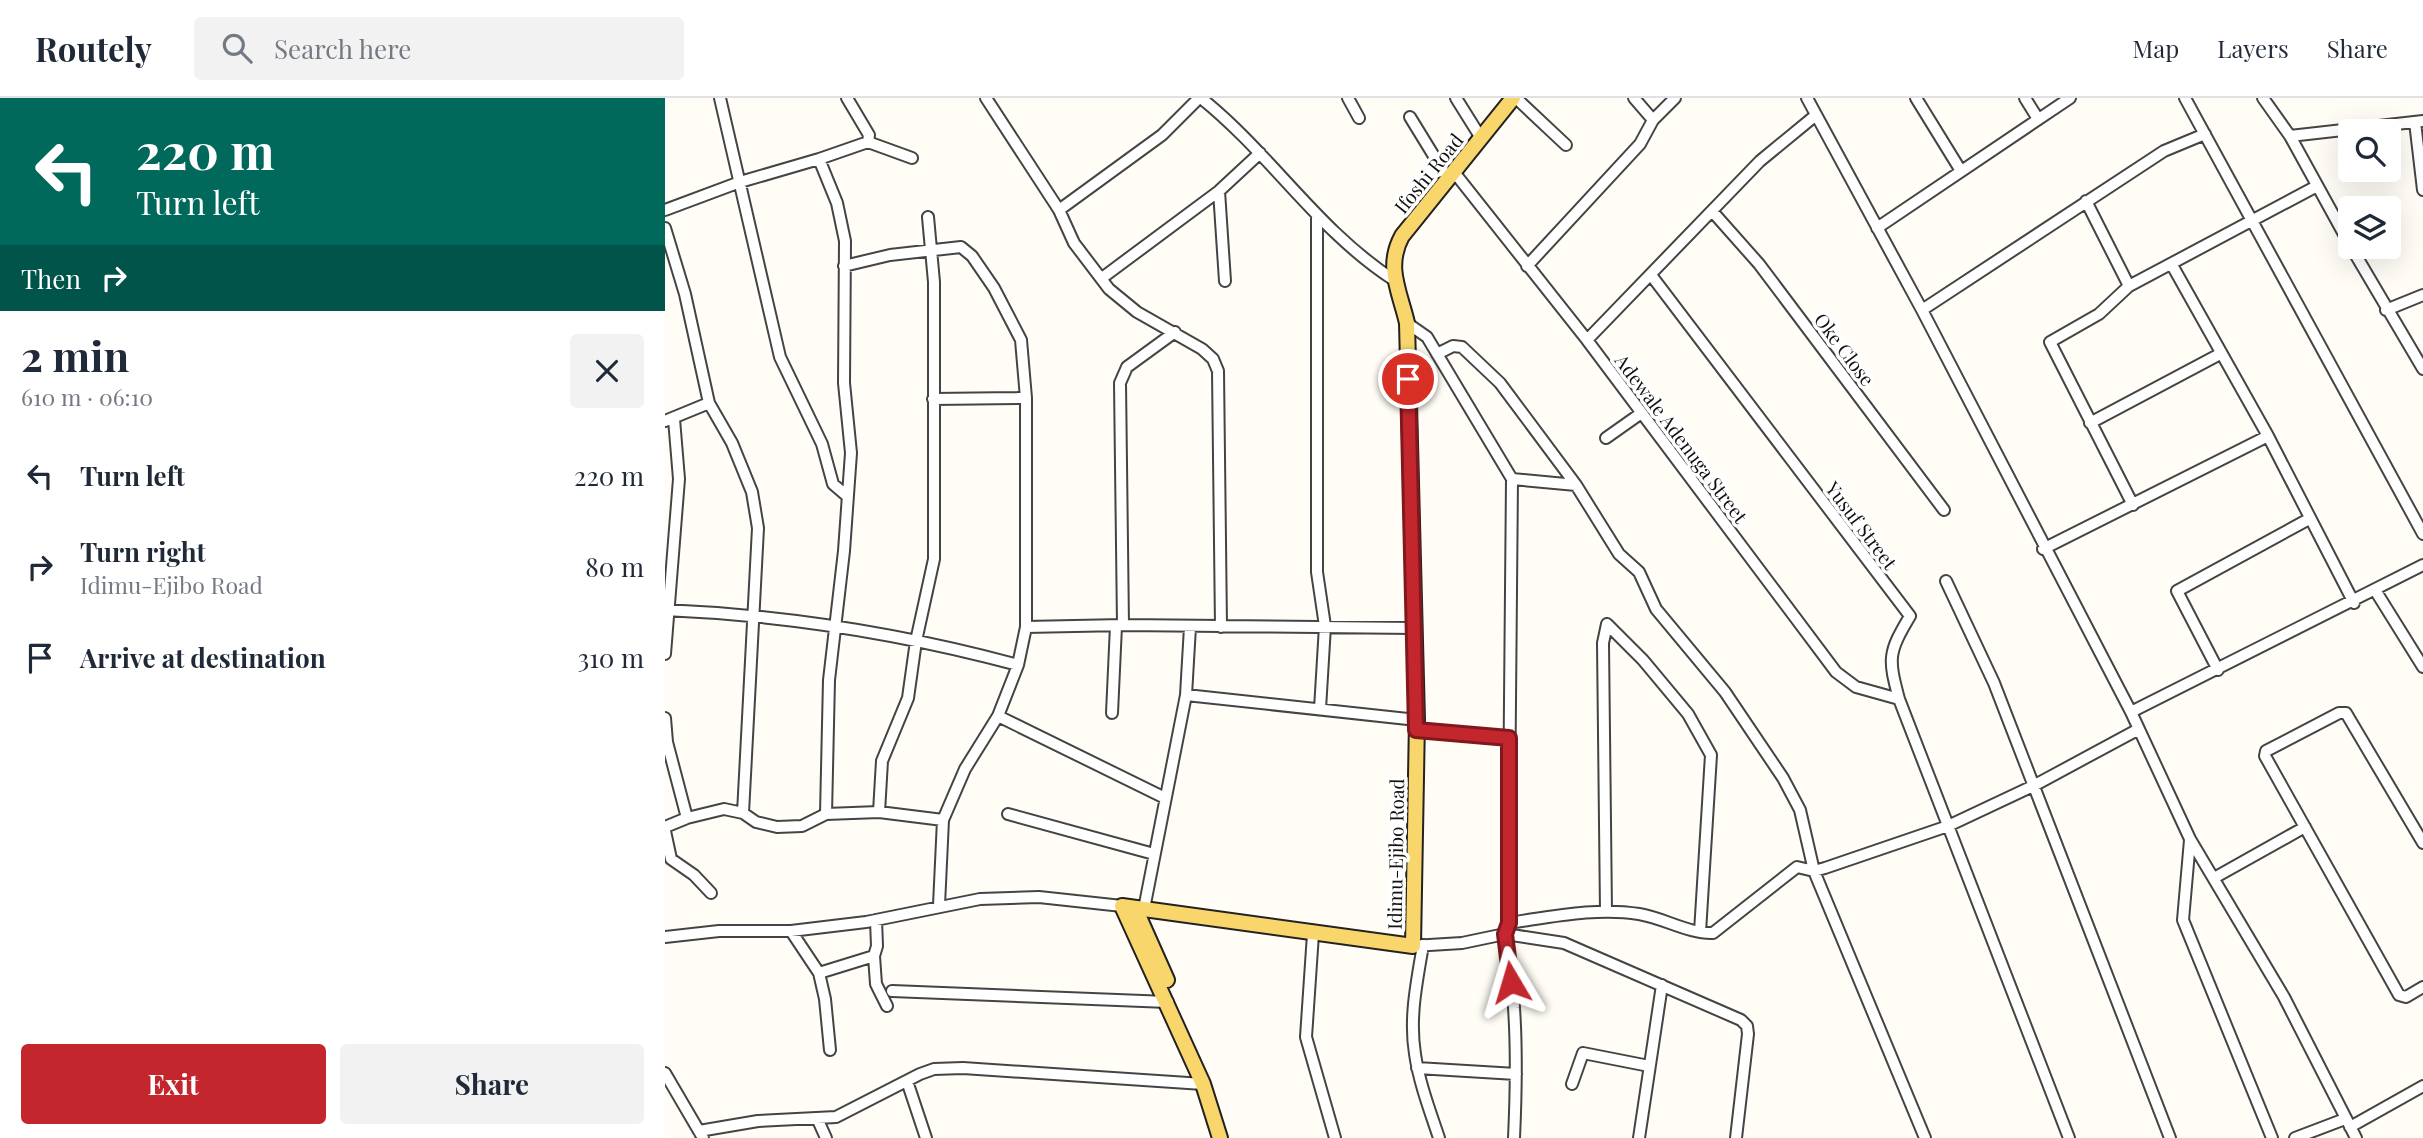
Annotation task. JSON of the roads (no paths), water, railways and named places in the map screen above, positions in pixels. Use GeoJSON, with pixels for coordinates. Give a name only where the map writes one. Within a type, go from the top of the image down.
{"type":"FeatureCollection","features":[{"type":"Feature","properties":{"kind":"main road","name":"Ifoshi Road"},"geometry":{"type":"LineString","coordinates":[[1394,279],[1397,245],[1514,98]]}},
{"type":"Feature","properties":{"kind":"main road","name":"Idimu-Ejibo Road"},"geometry":{"type":"LineString","coordinates":[[1134,908],[1418,946],[1417,725],[1406,323],[1394,279]]}},
{"type":"Feature","properties":{"kind":"main road"},"geometry":{"type":"LineString","coordinates":[[1134,908],[1168,1002],[1200,1066],[1220,1138]]}},
{"type":"Feature","properties":{"kind":"main road"},"geometry":{"type":"LineString","coordinates":[[1134,908],[1229,1138]]}},
{"type":"Feature","properties":{"kind":"street"},"geometry":{"type":"LineString","coordinates":[[720,98],[780,357],[822,444],[834,484],[848,496]]}},
{"type":"Feature","properties":{"kind":"street"},"geometry":{"type":"LineString","coordinates":[[847,98],[869,135],[868,142]]}},
{"type":"Feature","properties":{"kind":"street"},"geometry":{"type":"LineString","coordinates":[[986,98],[1059,210],[1074,243],[1109,289],[1137,312],[1175,332],[1213,359],[1218,371],[1221,627]]}},
{"type":"Feature","properties":{"kind":"street"},"geometry":{"type":"LineString","coordinates":[[1059,210],[1162,135],[1200,98],[1216,102],[1295,189],[1317,218],[1360,257],[1394,279]]}},
{"type":"Feature","properties":{"kind":"street"},"geometry":{"type":"LineString","coordinates":[[1348,98],[1359,118]]}},
{"type":"Feature","properties":{"kind":"street"},"geometry":{"type":"LineString","coordinates":[[1456,98],[1481,138]]}},
{"type":"Feature","properties":{"kind":"street"},"geometry":{"type":"LineString","coordinates":[[1514,98],[1566,145]]}},
{"type":"Feature","properties":{"kind":"street"},"geometry":{"type":"LineString","coordinates":[[1634,98],[1653,120]]}},
{"type":"Feature","properties":{"kind":"street"},"geometry":{"type":"LineString","coordinates":[[1527,266],[1640,144],[1653,120],[1675,98]]}},
{"type":"Feature","properties":{"kind":"street"},"geometry":{"type":"LineString","coordinates":[[1807,98],[1922,310],[2043,549],[2131,712],[2190,839],[2284,997],[2350,1128]]}},
{"type":"Feature","properties":{"kind":"street"},"geometry":{"type":"LineString","coordinates":[[1916,98],[1961,172]]}},
{"type":"Feature","properties":{"kind":"street"},"geometry":{"type":"LineString","coordinates":[[2025,98],[2038,119]]}},
{"type":"Feature","properties":{"kind":"street"},"geometry":{"type":"LineString","coordinates":[[1877,228],[2070,98]]}},
{"type":"Feature","properties":{"kind":"street"},"geometry":{"type":"LineString","coordinates":[[2185,98],[2419,515],[2423,534]]}},
{"type":"Feature","properties":{"kind":"street"},"geometry":{"type":"LineString","coordinates":[[2263,98],[2290,136],[2338,223]]}},
{"type":"Feature","properties":{"kind":"street"},"geometry":{"type":"LineString","coordinates":[[1587,341],[1628,295],[1651,275],[1760,161],[1816,115]]}},
{"type":"Feature","properties":{"kind":"street","name":"Adewale Adenuga Street"},"geometry":{"type":"LineString","coordinates":[[1410,117],[1451,175],[1587,341],[1836,673],[1856,687],[1899,699]]}},
{"type":"Feature","properties":{"kind":"street"},"geometry":{"type":"LineString","coordinates":[[2290,136],[2419,122],[2423,190]]}},
{"type":"Feature","properties":{"kind":"street"},"geometry":{"type":"LineString","coordinates":[[1922,310],[2164,151],[2205,134]]}},
{"type":"Feature","properties":{"kind":"street"},"geometry":{"type":"LineString","coordinates":[[665,210],[740,181],[868,142],[912,158]]}},
{"type":"Feature","properties":{"kind":"street"},"geometry":{"type":"LineString","coordinates":[[1102,278],[1219,191],[1260,153]]}},
{"type":"Feature","properties":{"kind":"street"},"geometry":{"type":"LineString","coordinates":[[819,159],[842,223],[844,383],[851,453],[837,627],[829,680],[826,814]]}},
{"type":"Feature","properties":{"kind":"street"},"geometry":{"type":"LineString","coordinates":[[2133,505],[2050,342],[2098,314],[2129,286],[2253,223],[2317,186]]}},
{"type":"Feature","properties":{"kind":"street"},"geometry":{"type":"LineString","coordinates":[[1219,191],[1226,281]]}},
{"type":"Feature","properties":{"kind":"street"},"geometry":{"type":"LineString","coordinates":[[2085,201],[2129,286]]}},
{"type":"Feature","properties":{"kind":"street","name":"Oke Close"},"geometry":{"type":"LineString","coordinates":[[1712,211],[1759,264],[1944,510]]}},
{"type":"Feature","properties":{"kind":"street"},"geometry":{"type":"LineString","coordinates":[[879,812],[882,761],[908,698],[916,641],[933,559],[934,282],[928,217]]}},
{"type":"Feature","properties":{"kind":"street"},"geometry":{"type":"LineString","coordinates":[[1317,218],[1317,572],[1325,626],[1320,709]]}},
{"type":"Feature","properties":{"kind":"street"},"geometry":{"type":"LineString","coordinates":[[665,228],[685,294],[709,403],[732,443],[757,510],[743,813]]}},
{"type":"Feature","properties":{"kind":"street"},"geometry":{"type":"LineString","coordinates":[[844,266],[890,255],[954,246],[968,250],[994,288],[1021,340],[1026,398],[1026,628],[1018,665],[998,716],[965,769],[943,820],[939,905]]}},
{"type":"Feature","properties":{"kind":"street"},"geometry":{"type":"LineString","coordinates":[[2358,259],[2423,369]]}},
{"type":"Feature","properties":{"kind":"street"},"geometry":{"type":"LineString","coordinates":[[2172,265],[2268,436],[2354,603]]}},
{"type":"Feature","properties":{"kind":"street","name":"Yusuf Street"},"geometry":{"type":"LineString","coordinates":[[1651,275],[1910,616],[1895,642],[1890,664],[1899,699],[2069,1138]]}},
{"type":"Feature","properties":{"kind":"street"},"geometry":{"type":"LineString","coordinates":[[2386,310],[2423,295]]}},
{"type":"Feature","properties":{"kind":"street"},"geometry":{"type":"LineString","coordinates":[[1406,323],[1427,337],[1512,479],[1509,923],[1505,934],[1514,1006],[1514,1138]]}},
{"type":"Feature","properties":{"kind":"street"},"geometry":{"type":"LineString","coordinates":[[1112,713],[1120,625],[1120,383],[1127,367],[1175,332]]}},
{"type":"Feature","properties":{"kind":"street"},"geometry":{"type":"LineString","coordinates":[[1437,354],[1453,346],[1462,347],[1500,383],[1576,485],[1619,554],[1639,572],[1655,609],[1725,692],[1783,778],[1800,810],[1814,871],[1925,1138]]}},
{"type":"Feature","properties":{"kind":"street"},"geometry":{"type":"LineString","coordinates":[[2090,423],[2220,354]]}},
{"type":"Feature","properties":{"kind":"street"},"geometry":{"type":"LineString","coordinates":[[933,399],[1026,398]]}},
{"type":"Feature","properties":{"kind":"street"},"geometry":{"type":"LineString","coordinates":[[665,654],[666,610],[679,479],[670,420],[709,403]]}},
{"type":"Feature","properties":{"kind":"street"},"geometry":{"type":"LineString","coordinates":[[1606,438],[1640,414]]}},
{"type":"Feature","properties":{"kind":"street"},"geometry":{"type":"LineString","coordinates":[[2043,549],[2268,436]]}},
{"type":"Feature","properties":{"kind":"street"},"geometry":{"type":"LineString","coordinates":[[1512,479],[1576,485]]}},
{"type":"Feature","properties":{"kind":"street"},"geometry":{"type":"LineString","coordinates":[[2218,670],[2177,590],[2309,519]]}},
{"type":"Feature","properties":{"kind":"street"},"geometry":{"type":"LineString","coordinates":[[2131,712],[2354,603],[2423,565]]}},
{"type":"Feature","properties":{"kind":"street"},"geometry":{"type":"LineString","coordinates":[[1946,581],[1994,683],[2035,785],[2169,1138]]}},
{"type":"Feature","properties":{"kind":"street"},"geometry":{"type":"LineString","coordinates":[[2375,590],[2423,667]]}},
{"type":"Feature","properties":{"kind":"street"},"geometry":{"type":"LineString","coordinates":[[666,610],[837,627],[916,641],[1018,665]]}},
{"type":"Feature","properties":{"kind":"street"},"geometry":{"type":"LineString","coordinates":[[1606,912],[1603,643],[1607,624],[1680,703],[1711,755],[1700,932]]}},
{"type":"Feature","properties":{"kind":"street"},"geometry":{"type":"LineString","coordinates":[[1026,628],[1120,625],[1415,628]]}},
{"type":"Feature","properties":{"kind":"street"},"geometry":{"type":"LineString","coordinates":[[665,937],[719,931],[791,931],[876,920],[939,905],[980,899],[1039,897],[1134,908],[1154,854],[1163,797],[1186,695],[1190,627]]}},
{"type":"Feature","properties":{"kind":"street"},"geometry":{"type":"LineString","coordinates":[[1186,695],[1320,709],[1509,738]]}},
{"type":"Feature","properties":{"kind":"street"},"geometry":{"type":"LineString","coordinates":[[2423,843],[2348,715],[2343,712],[2265,753],[2399,995],[2406,997],[2423,987]]}},
{"type":"Feature","properties":{"kind":"street"},"geometry":{"type":"LineString","coordinates":[[998,716],[1163,797]]}},
{"type":"Feature","properties":{"kind":"street"},"geometry":{"type":"LineString","coordinates":[[665,718],[667,742],[687,818]]}},
{"type":"Feature","properties":{"kind":"street"},"geometry":{"type":"LineString","coordinates":[[1509,923],[1606,912],[1638,914],[1700,932],[1717,931],[1791,870],[1804,867],[1814,871],[1948,826],[2035,785],[2139,729]]}},
{"type":"Feature","properties":{"kind":"street"},"geometry":{"type":"LineString","coordinates":[[711,892],[694,875],[671,859],[665,829],[687,818],[724,809],[743,813],[756,822],[777,827],[802,826],[826,814],[879,812],[943,820]]}},
{"type":"Feature","properties":{"kind":"street"},"geometry":{"type":"LineString","coordinates":[[1008,814],[1154,854]]}},
{"type":"Feature","properties":{"kind":"street"},"geometry":{"type":"LineString","coordinates":[[2214,878],[2305,827]]}},
{"type":"Feature","properties":{"kind":"street"},"geometry":{"type":"LineString","coordinates":[[2190,839],[2183,919],[2272,1138]]}},
{"type":"Feature","properties":{"kind":"street"},"geometry":{"type":"LineString","coordinates":[[876,920],[876,984],[887,1006]]}},
{"type":"Feature","properties":{"kind":"street"},"geometry":{"type":"LineString","coordinates":[[791,931],[819,973],[831,1050]]}},
{"type":"Feature","properties":{"kind":"street"},"geometry":{"type":"LineString","coordinates":[[1313,934],[1306,1037],[1335,1138]]}},
{"type":"Feature","properties":{"kind":"street"},"geometry":{"type":"LineString","coordinates":[[1439,1138],[1417,1068],[1413,1012],[1418,946],[1505,934],[1564,943],[1741,1020],[1747,1026],[1735,1138]]}},
{"type":"Feature","properties":{"kind":"street"},"geometry":{"type":"LineString","coordinates":[[819,973],[874,956]]}},
{"type":"Feature","properties":{"kind":"street"},"geometry":{"type":"LineString","coordinates":[[1639,1138],[1662,985]]}},
{"type":"Feature","properties":{"kind":"street"},"geometry":{"type":"LineString","coordinates":[[893,990],[1168,1002]]}},
{"type":"Feature","properties":{"kind":"street"},"geometry":{"type":"LineString","coordinates":[[1572,1084],[1583,1053],[1649,1066]]}},
{"type":"Feature","properties":{"kind":"street"},"geometry":{"type":"LineString","coordinates":[[665,1073],[669,1088],[701,1135],[748,1122],[836,1117],[934,1069],[963,1068],[1203,1084]]}},
{"type":"Feature","properties":{"kind":"street"},"geometry":{"type":"LineString","coordinates":[[1417,1068],[1516,1074]]}},
{"type":"Feature","properties":{"kind":"street"},"geometry":{"type":"LineString","coordinates":[[907,1081],[926,1138]]}},
{"type":"Feature","properties":{"kind":"street"},"geometry":{"type":"LineString","coordinates":[[2295,1138],[2350,1128],[2423,1086]]}},
{"type":"Feature","properties":{"kind":"street"},"geometry":{"type":"LineString","coordinates":[[817,1118],[826,1138]]}}]}
